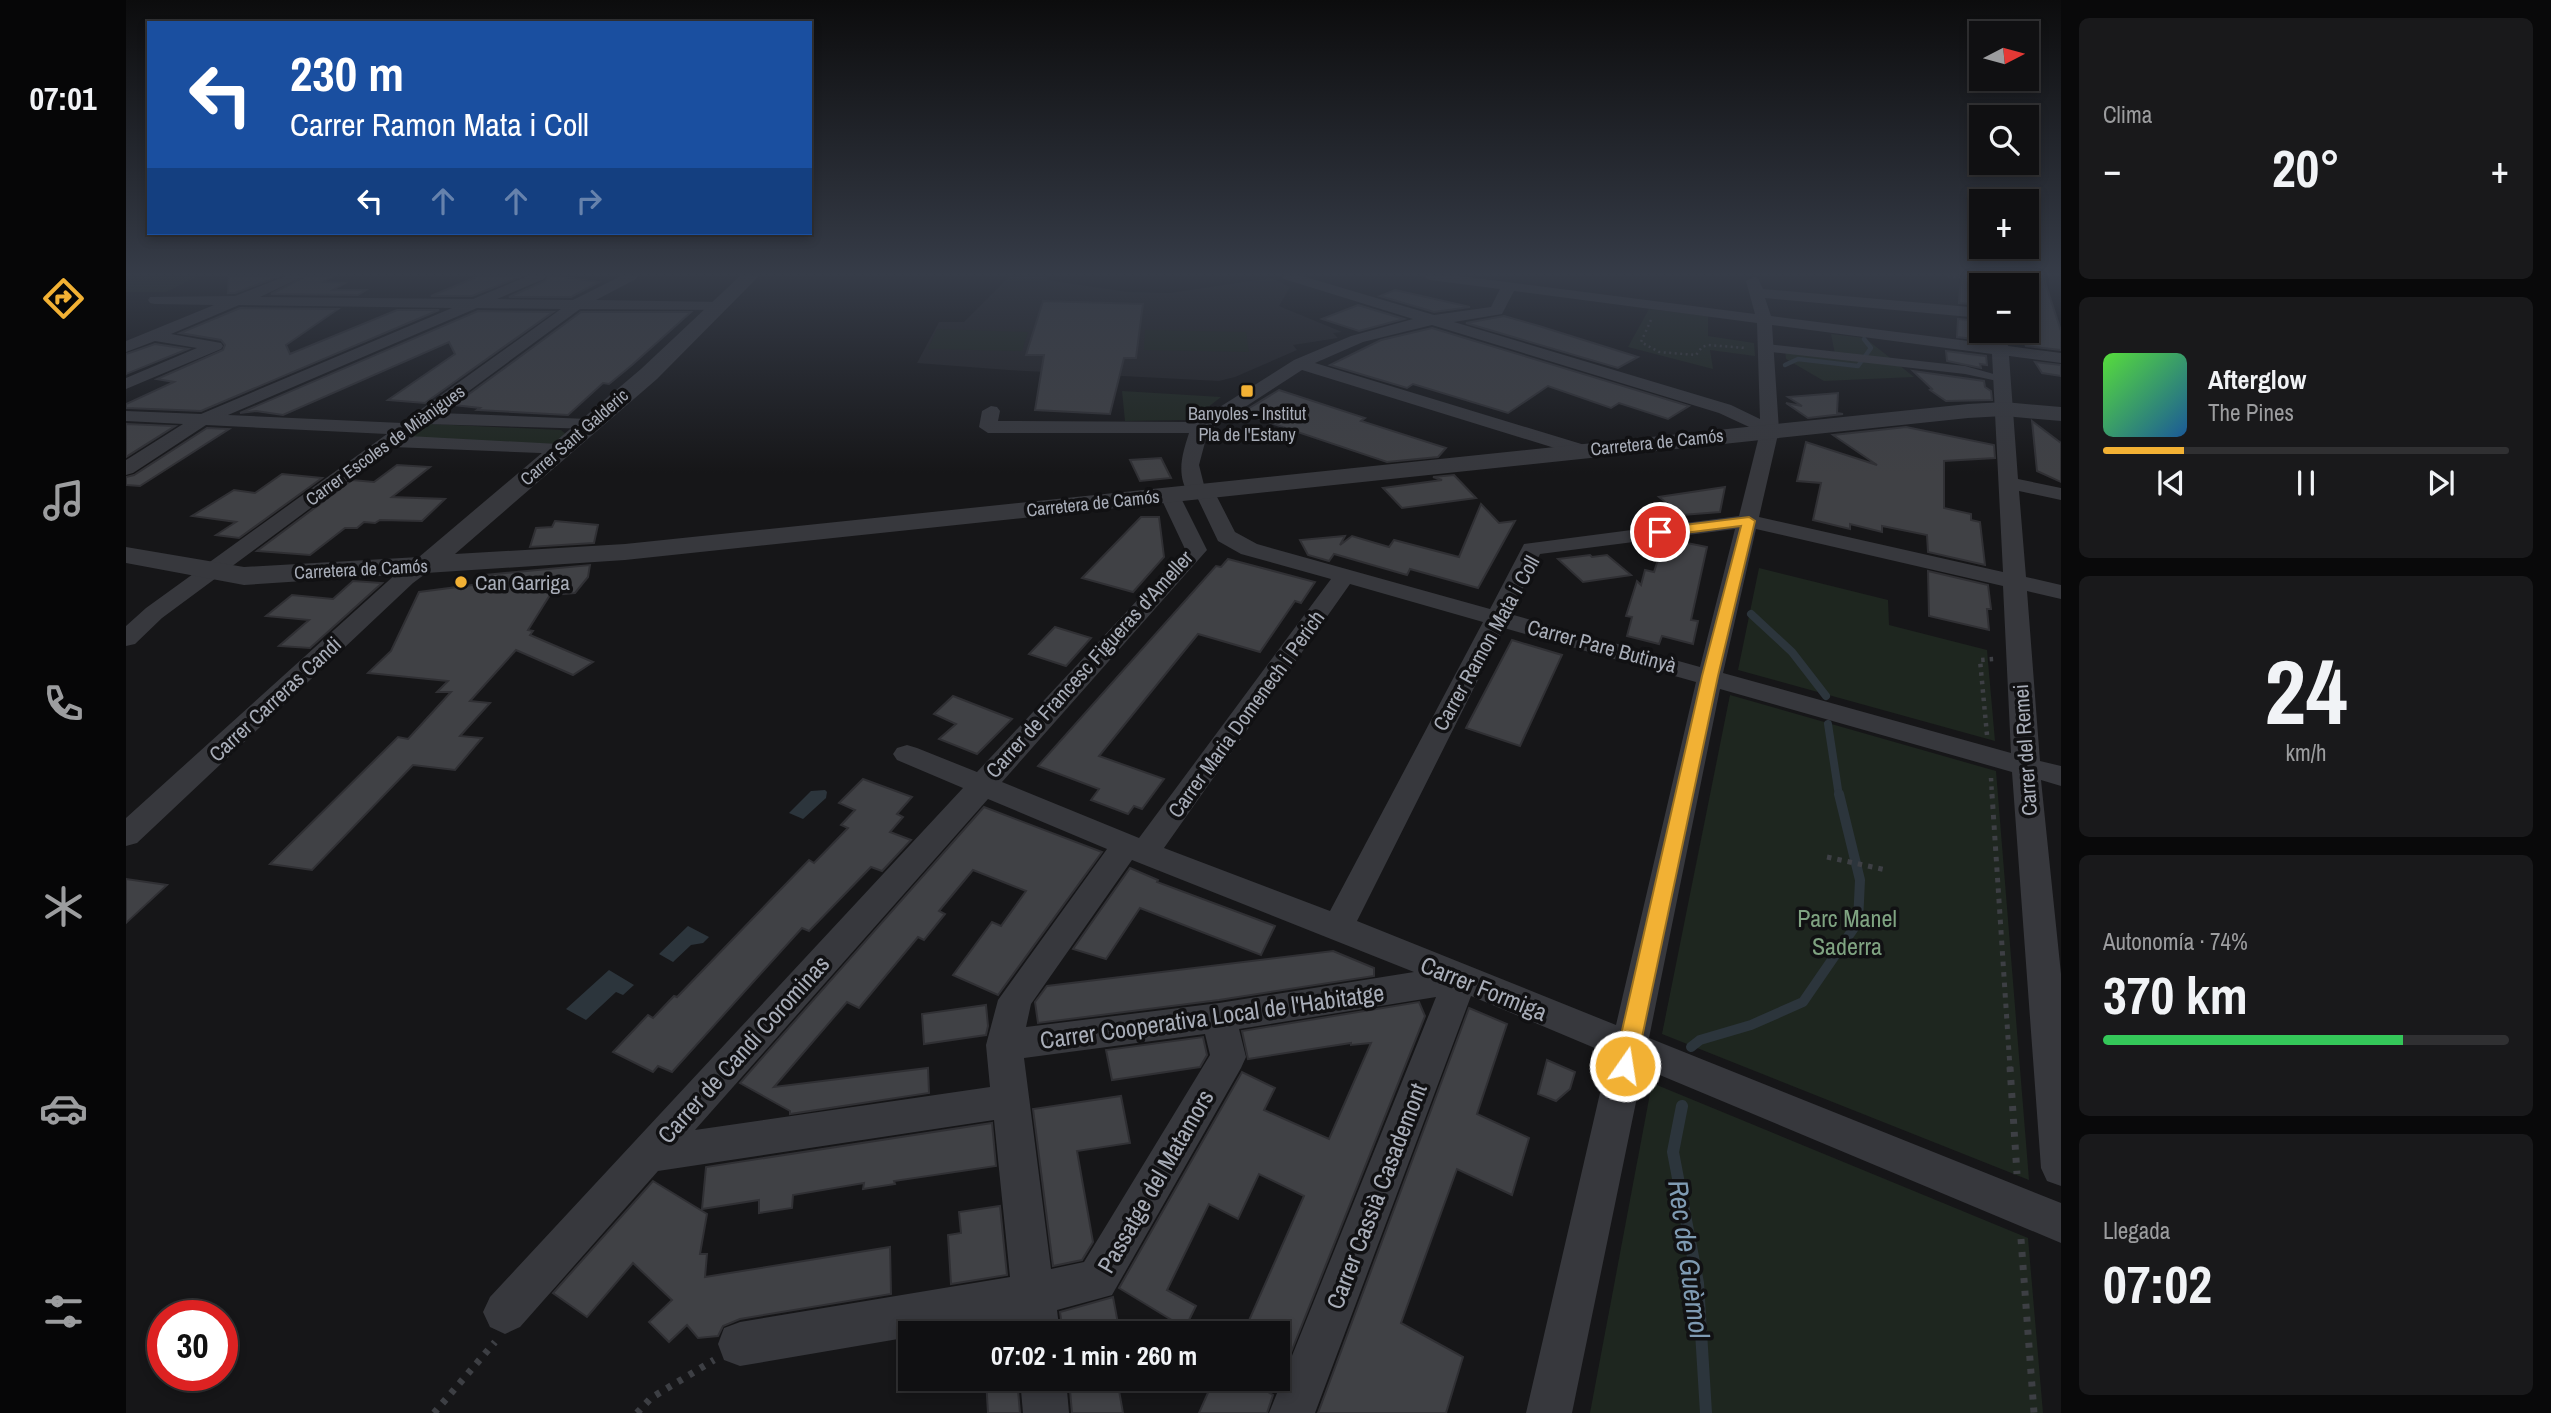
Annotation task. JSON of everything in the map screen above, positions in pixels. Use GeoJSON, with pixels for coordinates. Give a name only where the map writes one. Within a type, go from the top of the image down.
{"type":"FeatureCollection","features":[{"type":"Feature","properties":{"kind":"street"},"geometry":{"type":"LineString","coordinates":[[126,384],[215,346],[192,342]]}},
{"type":"Feature","properties":{"kind":"street"},"geometry":{"type":"LineString","coordinates":[[126,469],[202,420],[383,342]]}},
{"type":"Feature","properties":{"kind":"street","name":"Carrer Escoles de Miànigues"},"geometry":{"type":"LineString","coordinates":[[126,639],[154,613],[526,342]]}},
{"type":"Feature","properties":{"kind":"street","name":"Carrer Sant Galderic"},"geometry":{"type":"LineString","coordinates":[[425,566],[683,342]]}},
{"type":"Feature","properties":{"kind":"street"},"geometry":{"type":"LineString","coordinates":[[991,411],[988,427],[1200,428],[1300,365],[1351,342]]}},
{"type":"Feature","properties":{"kind":"street"},"geometry":{"type":"LineString","coordinates":[[1509,342],[1725,409],[1770,430]]}},
{"type":"Feature","properties":{"kind":"street"},"geometry":{"type":"LineString","coordinates":[[1549,1413],[1710,676],[1770,430],[1766,342]]}},
{"type":"Feature","properties":{"kind":"street","name":"Carrer del Remei"},"geometry":{"type":"LineString","coordinates":[[2000,343],[2026,766],[2061,1168]]}},
{"type":"Feature","properties":{"kind":"street"},"geometry":{"type":"LineString","coordinates":[[2010,343],[2061,358]]}},
{"type":"Feature","properties":{"kind":"street"},"geometry":{"type":"LineString","coordinates":[[1766,348],[1965,370],[2002,378]]}},
{"type":"Feature","properties":{"kind":"street"},"geometry":{"type":"LineString","coordinates":[[1300,365],[1581,450]]}},
{"type":"Feature","properties":{"kind":"street","name":"Carretera de Camós"},"geometry":{"type":"LineString","coordinates":[[126,555],[244,576],[625,552],[1770,430],[2004,409],[2061,414]]}},
{"type":"Feature","properties":{"kind":"street"},"geometry":{"type":"LineString","coordinates":[[126,416],[407,430],[588,425]]}},
{"type":"Feature","properties":{"kind":"street"},"geometry":{"type":"LineString","coordinates":[[1169,494],[1191,541],[1226,536],[1200,491],[1189,465],[1200,428]]}},
{"type":"Feature","properties":{"kind":"street"},"geometry":{"type":"LineString","coordinates":[[1509,429],[1525,437],[1541,454]]}},
{"type":"Feature","properties":{"kind":"street"},"geometry":{"type":"LineString","coordinates":[[407,430],[559,450]]}},
{"type":"Feature","properties":{"kind":"street"},"geometry":{"type":"LineString","coordinates":[[2009,483],[2061,494]]}},
{"type":"Feature","properties":{"kind":"street"},"geometry":{"type":"LineString","coordinates":[[1749,521],[2061,592]]}},
{"type":"Feature","properties":{"kind":"street","name":"Carrer Ramon Mata i Coll"},"geometry":{"type":"LineString","coordinates":[[1338,927],[1532,549],[1749,521]]}},
{"type":"Feature","properties":{"kind":"street","name":"Carrer Pare Butinyà"},"geometry":{"type":"LineString","coordinates":[[1226,536],[1249,549],[2061,776]]}},
{"type":"Feature","properties":{"kind":"street","name":"Carrer de Francesc Figueras d'Ameller"},"geometry":{"type":"LineString","coordinates":[[980,786],[1196,550],[1191,541]]}},
{"type":"Feature","properties":{"kind":"street","name":"Carrer Carreras Candi"},"geometry":{"type":"LineString","coordinates":[[126,835],[405,578],[425,566]]}},
{"type":"Feature","properties":{"kind":"street","name":"Carrer Maria Domenech i Perich"},"geometry":{"type":"LineString","coordinates":[[1135,849],[1346,575]]}},
{"type":"Feature","properties":{"kind":"street","name":"Carrer Formiga"},"geometry":{"type":"LineString","coordinates":[[907,754],[1135,849],[1338,927],[2061,1223]]}},
{"type":"Feature","properties":{"kind":"street","name":"Carrer de Candi Corominas"},"geometry":{"type":"LineString","coordinates":[[505,1311],[980,786]]}},
{"type":"Feature","properties":{"kind":"street"},"geometry":{"type":"LineString","coordinates":[[1036,1314],[1004,1045],[1015,1000],[1135,849]]}},
{"type":"Feature","properties":{"kind":"street","name":"Carrer Cooperativa Local de l'Habitatge"},"geometry":{"type":"LineString","coordinates":[[1004,1045],[1219,1018],[1460,979]]}},
{"type":"Feature","properties":{"kind":"street","name":"Carrer Cassià Casademont"},"geometry":{"type":"LineString","coordinates":[[1292,1413],[1460,979]]}},
{"type":"Feature","properties":{"kind":"street","name":"Passatge del Matamors"},"geometry":{"type":"LineString","coordinates":[[740,1344],[1036,1314],[1097,1280],[1228,1057],[1219,1018]]}},
{"type":"Feature","properties":{"kind":"street"},"geometry":{"type":"LineString","coordinates":[[646,1155],[1009,1101]]}},
{"type":"Feature","properties":{"kind":"street"},"geometry":{"type":"LineString","coordinates":[[1044,1391],[1046,1413]]}},
{"type":"Feature","properties":{"kind":"path"},"geometry":{"type":"LineString","coordinates":[[1641,342],[1659,351],[1688,356],[1696,355],[1702,347],[1708,345],[1766,348]]}},
{"type":"Feature","properties":{"kind":"path"},"geometry":{"type":"LineString","coordinates":[[2003,661],[1987,658],[1980,660],[1989,754],[2034,1413]]}},
{"type":"Feature","properties":{"kind":"path"},"geometry":{"type":"LineString","coordinates":[[1827,857],[1886,870]]}},
{"type":"Feature","properties":{"kind":"path"},"geometry":{"type":"LineString","coordinates":[[434,1413],[504,1332],[505,1311]]}},
{"type":"Feature","properties":{"kind":"path"},"geometry":{"type":"LineString","coordinates":[[637,1413],[651,1398],[740,1344]]}},
{"type":"Feature","properties":{"kind":"shaded area"},"geometry":{"type":"Polygon","coordinates":[[[928,342],[1313,342],[1293,345],[1297,350],[1235,377],[1219,381],[917,363],[928,342]]]}},
{"type":"Feature","properties":{"kind":"shaded area"},"geometry":{"type":"Polygon","coordinates":[[[825,790],[826,798],[803,819],[789,813],[811,791],[825,790]]]}},
{"type":"Feature","properties":{"kind":"shaded area"},"geometry":{"type":"Polygon","coordinates":[[[688,926],[709,937],[703,943],[691,945],[673,962],[659,954],[688,926]]]}},
{"type":"Feature","properties":{"kind":"shaded area"},"geometry":{"type":"Polygon","coordinates":[[[609,970],[634,985],[623,995],[616,992],[586,1020],[566,1009],[609,970]]]}},
{"type":"Feature","properties":{"kind":"green space"},"geometry":{"type":"Polygon","coordinates":[[[931,342],[1025,342],[1022,351],[928,349],[931,342]]]}},
{"type":"Feature","properties":{"kind":"green space"},"geometry":{"type":"Polygon","coordinates":[[[1144,342],[1247,342],[1249,352],[1144,350],[1144,342]]]}},
{"type":"Feature","properties":{"kind":"green space"},"geometry":{"type":"Polygon","coordinates":[[[1631,342],[1747,342],[1754,343],[1755,356],[1710,350],[1713,369],[1628,347],[1631,342]]]}},
{"type":"Feature","properties":{"kind":"green space"},"geometry":{"type":"Polygon","coordinates":[[[1833,342],[1870,342],[1914,377],[1824,381],[1786,359],[1785,348],[1835,354],[1833,342]]]}},
{"type":"Feature","properties":{"kind":"green space"},"geometry":{"type":"Polygon","coordinates":[[[1122,391],[1221,397],[1194,418],[1187,420],[1125,421],[1122,391]]]}},
{"type":"Feature","properties":{"kind":"green space"},"geometry":{"type":"Polygon","coordinates":[[[431,424],[561,430],[567,435],[552,444],[407,437],[408,433],[431,424]]]}},
{"type":"Feature","properties":{"kind":"green space"},"geometry":{"type":"Polygon","coordinates":[[[1759,568],[1888,600],[1889,625],[1987,650],[1995,741],[1738,670],[1759,568]]]}},
{"type":"Feature","properties":{"kind":"green space","name":"Parc Manel Saderra"},"geometry":{"type":"Polygon","coordinates":[[[1730,695],[1996,771],[2029,1180],[1662,1034],[1730,695]]]}},
{"type":"Feature","properties":{"kind":"green space"},"geometry":{"type":"Polygon","coordinates":[[[1652,1083],[2028,1238],[2043,1413],[1590,1413],[1652,1083]]]}},
{"type":"Feature","properties":{"kind":"building"},"geometry":{"type":"Polygon","coordinates":[[[223,342],[290,342],[286,345],[290,354],[319,342],[364,342],[201,411],[126,408],[126,404],[174,382],[157,379],[223,350],[225,345],[223,342]]]}},
{"type":"Feature","properties":{"kind":"building"},"geometry":{"type":"Polygon","coordinates":[[[406,342],[511,342],[425,403],[388,400],[455,354],[449,342],[283,415],[256,411],[240,413],[406,342]]]}},
{"type":"Feature","properties":{"kind":"building"},"geometry":{"type":"Polygon","coordinates":[[[540,342],[658,342],[609,384],[603,383],[568,415],[477,410],[480,408],[454,405],[540,342]]]}},
{"type":"Feature","properties":{"kind":"building"},"geometry":{"type":"Polygon","coordinates":[[[1030,342],[1138,342],[1136,358],[1124,358],[1110,414],[1035,410],[1044,355],[1026,355],[1030,342]]]}},
{"type":"Feature","properties":{"kind":"building"},"geometry":{"type":"Polygon","coordinates":[[[1377,342],[1478,342],[1689,406],[1668,419],[1619,403],[1611,408],[1548,386],[1508,413],[1413,384],[1407,388],[1330,365],[1377,342]]]}},
{"type":"Feature","properties":{"kind":"building"},"geometry":{"type":"Polygon","coordinates":[[[1530,342],[1590,342],[1638,357],[1618,368],[1530,342]]]}},
{"type":"Feature","properties":{"kind":"building"},"geometry":{"type":"Polygon","coordinates":[[[2061,342],[2061,350],[2026,346],[2024,343],[2061,342]]]}},
{"type":"Feature","properties":{"kind":"building"},"geometry":{"type":"Polygon","coordinates":[[[155,344],[188,349],[126,374],[126,354],[155,344]]]}},
{"type":"Feature","properties":{"kind":"building"},"geometry":{"type":"Polygon","coordinates":[[[1946,351],[1986,356],[1987,365],[1980,364],[1981,368],[1947,361],[1946,351]]]}},
{"type":"Feature","properties":{"kind":"building"},"geometry":{"type":"Polygon","coordinates":[[[2035,362],[2061,365],[2061,376],[2042,373],[2035,362]]]}},
{"type":"Feature","properties":{"kind":"building"},"geometry":{"type":"Polygon","coordinates":[[[1913,371],[1984,381],[1985,387],[1991,391],[1992,400],[1946,401],[1930,390],[1932,389],[1913,371]]]}},
{"type":"Feature","properties":{"kind":"building"},"geometry":{"type":"Polygon","coordinates":[[[1279,390],[1365,418],[1361,421],[1446,448],[1438,457],[1387,462],[1241,413],[1279,390]]]}},
{"type":"Feature","properties":{"kind":"building"},"geometry":{"type":"Polygon","coordinates":[[[1838,393],[1837,413],[1843,414],[1808,418],[1786,403],[1802,406],[1788,397],[1838,393]]]}},
{"type":"Feature","properties":{"kind":"building"},"geometry":{"type":"Polygon","coordinates":[[[2032,421],[2061,443],[2061,482],[2037,471],[2032,421]]]}},
{"type":"Feature","properties":{"kind":"building"},"geometry":{"type":"Polygon","coordinates":[[[126,424],[175,426],[126,457],[126,424]]]}},
{"type":"Feature","properties":{"kind":"building"},"geometry":{"type":"Polygon","coordinates":[[[1906,427],[1994,445],[1995,458],[1944,461],[1944,508],[1971,514],[1971,520],[1980,522],[1985,565],[1928,552],[1927,535],[1882,526],[1882,532],[1850,524],[1850,529],[1813,520],[1821,483],[1797,481],[1806,442],[1877,465],[1833,435],[1906,427]]]}},
{"type":"Feature","properties":{"kind":"building"},"geometry":{"type":"Polygon","coordinates":[[[207,428],[229,429],[140,486],[126,485],[126,477],[134,475],[207,428]]]}},
{"type":"Feature","properties":{"kind":"building"},"geometry":{"type":"Polygon","coordinates":[[[1161,458],[1171,478],[1140,481],[1130,460],[1161,458]]]}},
{"type":"Feature","properties":{"kind":"building"},"geometry":{"type":"Polygon","coordinates":[[[397,465],[430,467],[392,497],[445,499],[422,521],[364,522],[357,528],[345,528],[310,555],[257,551],[352,480],[374,482],[397,465]]]}},
{"type":"Feature","properties":{"kind":"building"},"geometry":{"type":"Polygon","coordinates":[[[282,474],[322,478],[239,538],[216,535],[236,522],[192,516],[234,490],[255,493],[282,474]]]}},
{"type":"Feature","properties":{"kind":"building"},"geometry":{"type":"Polygon","coordinates":[[[1454,475],[1476,498],[1402,508],[1383,488],[1442,480],[1433,477],[1454,475]]]}},
{"type":"Feature","properties":{"kind":"building"},"geometry":{"type":"Polygon","coordinates":[[[1725,487],[1720,512],[1682,515],[1659,497],[1725,487]]]}},
{"type":"Feature","properties":{"kind":"building"},"geometry":{"type":"Polygon","coordinates":[[[1481,504],[1499,523],[1515,521],[1478,588],[1410,569],[1407,575],[1334,554],[1329,561],[1308,555],[1300,540],[1345,536],[1340,545],[1352,536],[1389,547],[1394,540],[1459,557],[1481,504]]]}},
{"type":"Feature","properties":{"kind":"building"},"geometry":{"type":"Polygon","coordinates":[[[1141,517],[1159,517],[1164,557],[1133,592],[1082,578],[1141,517]]]}},
{"type":"Feature","properties":{"kind":"building"},"geometry":{"type":"Polygon","coordinates":[[[555,521],[598,525],[594,543],[530,547],[536,528],[552,527],[555,521]]]}},
{"type":"Feature","properties":{"kind":"building"},"geometry":{"type":"Polygon","coordinates":[[[1672,540],[1707,547],[1691,620],[1698,621],[1693,644],[1662,636],[1659,644],[1627,636],[1632,617],[1626,616],[1637,581],[1641,585],[1645,570],[1654,572],[1663,544],[1670,546],[1672,540]]]}},
{"type":"Feature","properties":{"kind":"building"},"geometry":{"type":"Polygon","coordinates":[[[1607,555],[1631,575],[1583,582],[1558,559],[1607,555]]]}},
{"type":"Feature","properties":{"kind":"building"},"geometry":{"type":"Polygon","coordinates":[[[1228,559],[1315,582],[1301,603],[1295,601],[1260,652],[1198,634],[1099,756],[1164,779],[1142,809],[1134,806],[1128,814],[1091,800],[1099,789],[1038,766],[1216,566],[1221,567],[1228,559]]]}},
{"type":"Feature","properties":{"kind":"building"},"geometry":{"type":"Polygon","coordinates":[[[590,565],[588,577],[575,593],[550,595],[528,630],[533,631],[530,635],[593,662],[573,675],[516,650],[470,701],[490,703],[460,736],[482,738],[455,770],[413,765],[312,870],[270,864],[398,737],[408,739],[451,692],[437,692],[448,681],[368,673],[391,651],[419,592],[480,584],[485,575],[590,565]]]}},
{"type":"Feature","properties":{"kind":"building"},"geometry":{"type":"Polygon","coordinates":[[[1928,571],[1988,585],[1991,609],[1987,609],[1989,630],[1929,616],[1928,571]]]}},
{"type":"Feature","properties":{"kind":"building"},"geometry":{"type":"Polygon","coordinates":[[[353,581],[382,583],[310,648],[279,646],[309,620],[266,616],[292,595],[333,599],[353,581]]]}},
{"type":"Feature","properties":{"kind":"building"},"geometry":{"type":"Polygon","coordinates":[[[1055,627],[1091,638],[1066,666],[1029,654],[1055,627]]]}},
{"type":"Feature","properties":{"kind":"building"},"geometry":{"type":"Polygon","coordinates":[[[1512,640],[1562,655],[1520,746],[1466,728],[1512,640]]]}},
{"type":"Feature","properties":{"kind":"building"},"geometry":{"type":"Polygon","coordinates":[[[953,696],[1012,719],[977,754],[939,739],[956,724],[934,714],[953,696]]]}},
{"type":"Feature","properties":{"kind":"building"},"geometry":{"type":"Polygon","coordinates":[[[863,779],[912,797],[897,814],[903,817],[890,832],[911,840],[882,871],[871,867],[809,931],[802,928],[672,1072],[658,1066],[653,1072],[613,1052],[648,1015],[653,1018],[674,996],[677,997],[809,860],[814,863],[848,828],[841,825],[855,810],[839,803],[863,779]]]}},
{"type":"Feature","properties":{"kind":"building"},"geometry":{"type":"Polygon","coordinates":[[[984,807],[1102,852],[998,995],[953,975],[992,922],[1001,926],[1026,891],[973,870],[939,911],[945,914],[924,940],[918,937],[859,1008],[847,1002],[774,1087],[928,1068],[929,1093],[790,1114],[790,1111],[740,1083],[984,807]]]}},
{"type":"Feature","properties":{"kind":"building"},"geometry":{"type":"Polygon","coordinates":[[[1130,868],[1158,880],[1157,882],[1275,926],[1261,955],[1140,908],[1106,959],[1073,949],[1130,868]]]}},
{"type":"Feature","properties":{"kind":"building"},"geometry":{"type":"Polygon","coordinates":[[[126,879],[167,885],[126,923],[126,879]]]}},
{"type":"Feature","properties":{"kind":"building"},"geometry":{"type":"Polygon","coordinates":[[[1333,951],[1374,968],[1374,976],[1219,1000],[1038,1023],[1035,1002],[1047,986],[1333,951]]]}},
{"type":"Feature","properties":{"kind":"building"},"geometry":{"type":"Polygon","coordinates":[[[1419,1002],[1425,1016],[1290,1355],[1290,1321],[1249,1321],[1304,1196],[1259,1174],[1238,1219],[1209,1204],[1167,1290],[1196,1306],[1188,1321],[1173,1321],[1119,1288],[1242,1072],[1275,1088],[1264,1110],[1329,1139],[1371,1043],[1351,1043],[1248,1059],[1242,1031],[1419,1002]]]}},
{"type":"Feature","properties":{"kind":"building"},"geometry":{"type":"Polygon","coordinates":[[[986,1005],[986,1035],[924,1044],[922,1014],[986,1005]]]}},
{"type":"Feature","properties":{"kind":"building"},"geometry":{"type":"Polygon","coordinates":[[[1469,1008],[1507,1024],[1477,1114],[1529,1138],[1512,1195],[1457,1169],[1401,1323],[1463,1357],[1446,1413],[1318,1413],[1469,1008]]]}},
{"type":"Feature","properties":{"kind":"building"},"geometry":{"type":"Polygon","coordinates":[[[1203,1037],[1207,1055],[1200,1067],[1112,1080],[1106,1050],[1203,1037]]]}},
{"type":"Feature","properties":{"kind":"building"},"geometry":{"type":"Polygon","coordinates":[[[1547,1060],[1575,1072],[1570,1089],[1556,1101],[1538,1094],[1547,1060]]]}},
{"type":"Feature","properties":{"kind":"building"},"geometry":{"type":"Polygon","coordinates":[[[1121,1096],[1130,1143],[1077,1151],[1093,1242],[1082,1260],[1053,1266],[1033,1109],[1121,1096]]]}},
{"type":"Feature","properties":{"kind":"building"},"geometry":{"type":"Polygon","coordinates":[[[992,1123],[996,1166],[894,1181],[895,1184],[863,1189],[864,1183],[793,1195],[792,1208],[759,1213],[759,1200],[702,1209],[706,1167],[992,1123]]]}},
{"type":"Feature","properties":{"kind":"building"},"geometry":{"type":"Polygon","coordinates":[[[653,1181],[707,1214],[700,1254],[707,1254],[705,1277],[890,1247],[891,1294],[740,1319],[723,1326],[718,1336],[698,1338],[687,1325],[669,1342],[649,1322],[672,1300],[633,1263],[587,1317],[553,1293],[653,1181]]]}},
{"type":"Feature","properties":{"kind":"building"},"geometry":{"type":"Polygon","coordinates":[[[1000,1206],[1007,1275],[951,1284],[948,1235],[961,1233],[959,1212],[1000,1206]]]}},
{"type":"Feature","properties":{"kind":"building"},"geometry":{"type":"Polygon","coordinates":[[[1113,1297],[1118,1321],[1061,1321],[1060,1312],[1113,1297]]]}},
{"type":"Feature","properties":{"kind":"building"},"geometry":{"type":"Polygon","coordinates":[[[987,1391],[1018,1391],[1020,1413],[988,1413],[987,1391]]]}},
{"type":"Feature","properties":{"kind":"building"},"geometry":{"type":"Polygon","coordinates":[[[1070,1391],[1119,1391],[1123,1413],[1072,1413],[1070,1391]]]}},
{"type":"Feature","properties":{"kind":"building"},"geometry":{"type":"Polygon","coordinates":[[[1209,1391],[1266,1391],[1273,1395],[1267,1413],[1199,1413],[1209,1391]]]}},
{"type":"Feature","properties":{"kind":"waterway","name":"Rec de Guèmol"},"geometry":{"type":"LineString","coordinates":[[1785,365],[1798,359],[1858,366],[1871,348],[1866,342]]}},
{"type":"Feature","properties":{"kind":"waterway","name":"Rec de Guèmol"},"geometry":{"type":"LineString","coordinates":[[1751,614],[1792,652],[1826,696]]}},
{"type":"Feature","properties":{"kind":"waterway","name":"Rec de Guèmol"},"geometry":{"type":"LineString","coordinates":[[1828,724],[1839,796]]}},
{"type":"Feature","properties":{"kind":"waterway","name":"Rec de Guèmol"},"geometry":{"type":"LineString","coordinates":[[1691,1047],[1700,1040],[1751,1025],[1803,1002],[1858,922],[1860,880],[1839,794]]}},
{"type":"Feature","properties":{"kind":"waterway","name":"Rec de Guèmol"},"geometry":{"type":"LineString","coordinates":[[1682,1106],[1673,1152],[1698,1283],[1706,1413]]}},
{"type":"Feature","properties":{"kind":"place","name":"Banyoles - Institut Pla de l'Estany"},"geometry":{"type":"Point","coordinates":[1247,391]}},
{"type":"Feature","properties":{"kind":"place","name":"Can Garriga"},"geometry":{"type":"Point","coordinates":[461,582]}},
{"type":"Feature","properties":{"kind":"route"},"geometry":{"type":"LineString","coordinates":[[1625,1066],[1710,676],[1749,521],[1660,532]]}}]}
